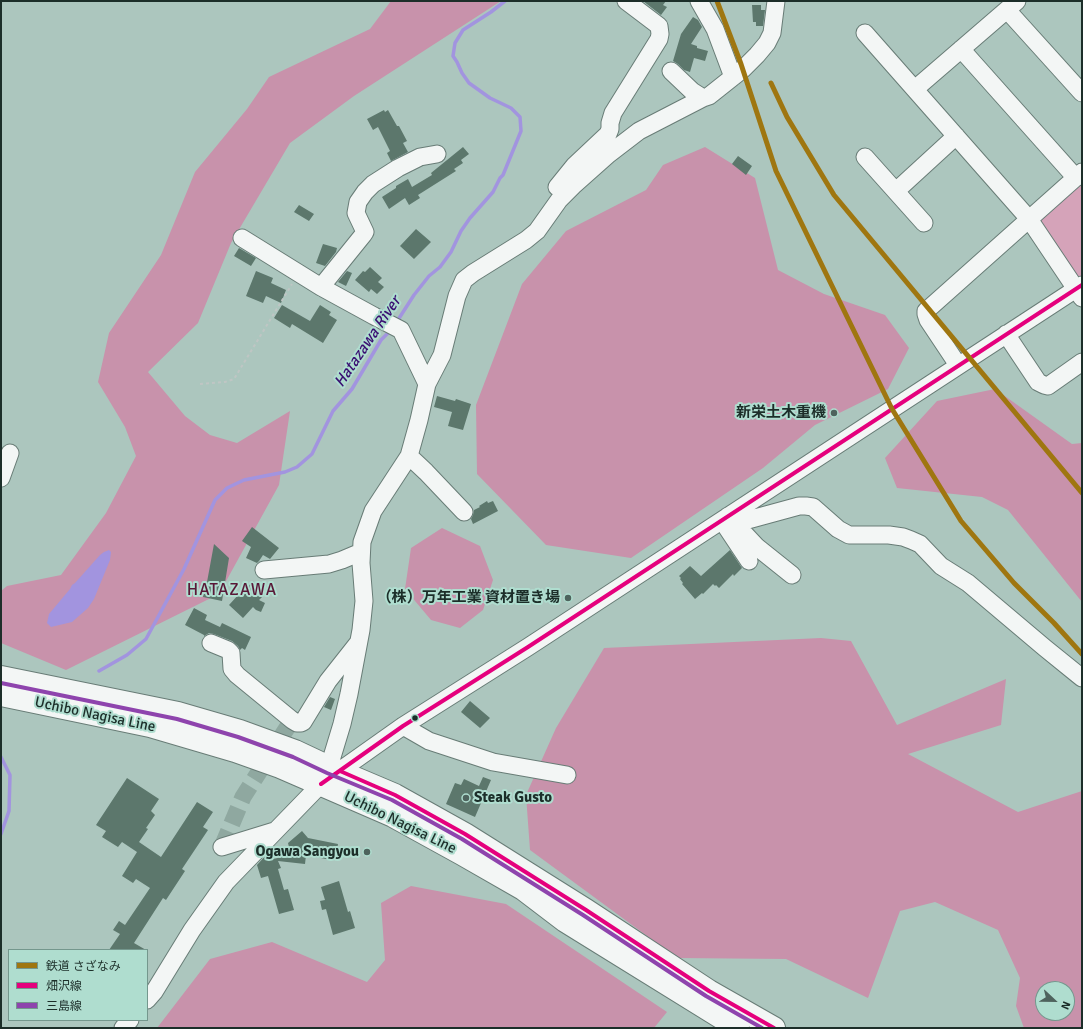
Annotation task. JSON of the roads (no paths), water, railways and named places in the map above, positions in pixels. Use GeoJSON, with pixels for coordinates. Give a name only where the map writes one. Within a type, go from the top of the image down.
{"type":"FeatureCollection","features":[{"type":"Feature","properties":{"kind":"highway","name":"Uchibo Nagisa Line"},"geometry":{"type":"LineString","coordinates":[[1,677],[178,713],[240,731],[295,750],[393,816],[523,889],[565,921],[738,1028]]}},
{"type":"Feature","properties":{"kind":"highway","name":"Uchibo Nagisa Line"},"geometry":{"type":"LineString","coordinates":[[1,695],[150,726],[235,751],[280,767],[330,774],[395,795],[465,834],[586,910],[709,991],[774,1028]]}},
{"type":"Feature","properties":{"kind":"street"},"geometry":{"type":"LineString","coordinates":[[557,187],[574,166],[608,134],[613,113],[659,38],[659,26],[626,1]]}},
{"type":"Feature","properties":{"kind":"street"},"geometry":{"type":"LineString","coordinates":[[699,1],[715,29],[733,77]]}},
{"type":"Feature","properties":{"kind":"street"},"geometry":{"type":"LineString","coordinates":[[330,774],[359,641],[364,601],[361,563],[362,542],[374,511],[409,456],[427,384],[442,355],[457,296],[464,280],[526,240],[537,231],[559,200],[573,186],[609,154],[639,131],[703,98],[710,96],[743,69],[767,43],[772,33],[776,1]]}},
{"type":"Feature","properties":{"kind":"street"},"geometry":{"type":"LineString","coordinates":[[915,90],[1012,5],[1082,93]]}},
{"type":"Feature","properties":{"kind":"street"},"geometry":{"type":"LineString","coordinates":[[148,999],[154,992],[192,930],[226,882],[330,774],[528,647],[1006,334],[1080,291],[1029,219],[865,33]]}},
{"type":"Feature","properties":{"kind":"street"},"geometry":{"type":"LineString","coordinates":[[958,365],[928,320],[926,311],[1079,175],[961,49]]}},
{"type":"Feature","properties":{"kind":"street"},"geometry":{"type":"LineString","coordinates":[[671,72],[692,91],[703,98]]}},
{"type":"Feature","properties":{"kind":"street"},"geometry":{"type":"LineString","coordinates":[[896,191],[956,136]]}},
{"type":"Feature","properties":{"kind":"street"},"geometry":{"type":"LineString","coordinates":[[321,286],[365,232],[356,213],[358,202],[365,192],[373,184],[398,168],[420,157],[437,154]]}},
{"type":"Feature","properties":{"kind":"street"},"geometry":{"type":"LineString","coordinates":[[865,157],[924,223]]}},
{"type":"Feature","properties":{"kind":"street"},"geometry":{"type":"LineString","coordinates":[[242,238],[321,286],[401,330],[427,384]]}},
{"type":"Feature","properties":{"kind":"street"},"geometry":{"type":"LineString","coordinates":[[1006,334],[1038,382],[1044,385],[1048,386],[1082,362]]}},
{"type":"Feature","properties":{"kind":"street"},"geometry":{"type":"LineString","coordinates":[[1,478],[10,453]]}},
{"type":"Feature","properties":{"kind":"street"},"geometry":{"type":"LineString","coordinates":[[409,456],[464,512]]}},
{"type":"Feature","properties":{"kind":"street"},"geometry":{"type":"LineString","coordinates":[[727,516],[744,521],[799,506],[806,506],[813,507],[838,529],[849,535],[889,535],[912,540],[920,544],[941,566],[968,583],[1082,678]]}},
{"type":"Feature","properties":{"kind":"street"},"geometry":{"type":"LineString","coordinates":[[727,516],[749,561]]}},
{"type":"Feature","properties":{"kind":"street"},"geometry":{"type":"LineString","coordinates":[[727,516],[757,547],[792,575]]}},
{"type":"Feature","properties":{"kind":"street"},"geometry":{"type":"LineString","coordinates":[[264,570],[329,564],[361,552]]}},
{"type":"Feature","properties":{"kind":"street"},"geometry":{"type":"LineString","coordinates":[[211,643],[228,650],[231,653],[232,669],[237,675],[292,720],[297,723],[301,723],[328,681],[359,641]]}},
{"type":"Feature","properties":{"kind":"street"},"geometry":{"type":"LineString","coordinates":[[403,726],[429,741],[493,762],[567,775]]}},
{"type":"Feature","properties":{"kind":"street"},"geometry":{"type":"LineString","coordinates":[[222,847],[276,830]]}},
{"type":"Feature","properties":{"kind":"waterway","name":"Hatazawa River"},"geometry":{"type":"LineString","coordinates":[[396,323],[414,295],[429,276],[440,267],[451,252],[461,231],[470,218],[493,192],[503,175],[521,131],[520,117],[511,108],[490,98],[469,83],[453,56],[455,43],[463,30],[505,1]]}},
{"type":"Feature","properties":{"kind":"waterway","name":"Hatazawa River"},"geometry":{"type":"LineString","coordinates":[[99,671],[127,655],[146,639],[184,569],[215,500],[227,488],[244,480],[285,472],[297,467],[312,454],[333,411],[352,389],[381,340],[391,330]]}},
{"type":"Feature","properties":{"kind":"waterway","name":"Hatazawa River"},"geometry":{"type":"LineString","coordinates":[[1,757],[10,775],[9,811],[1,834]]}},
{"type":"Feature","properties":{"kind":"tunnel"},"geometry":{"type":"LineString","coordinates":[[222,847],[243,797],[292,720]]}},
{"type":"Feature","properties":{"kind":"rail line","name":"さざなみ"},"geometry":{"type":"LineString","coordinates":[[717,1],[741,64],[776,171],[892,409],[961,521],[1014,583],[1054,623],[1082,654]]}},
{"type":"Feature","properties":{"kind":"rail line","name":"さざなみ"},"geometry":{"type":"LineString","coordinates":[[771,83],[787,117],[834,195],[1082,493]]}},
{"type":"Feature","properties":{"kind":"place","name":"新栄土木重機"},"geometry":{"type":"Point","coordinates":[834,413]}},
{"type":"Feature","properties":{"kind":"place","name":"（株）万年工業 資材置き場"},"geometry":{"type":"Point","coordinates":[568,598]}},
{"type":"Feature","properties":{"kind":"place","name":"Steak Gusto"},"geometry":{"type":"Point","coordinates":[466,798]}},
{"type":"Feature","properties":{"kind":"place","name":"Ogawa Sangyou"},"geometry":{"type":"Point","coordinates":[367,852]}},
{"type":"Feature","properties":{"kind":"district","name":"HATAZAWA"},"geometry":{"type":"Point","coordinates":[232,591]}}]}
